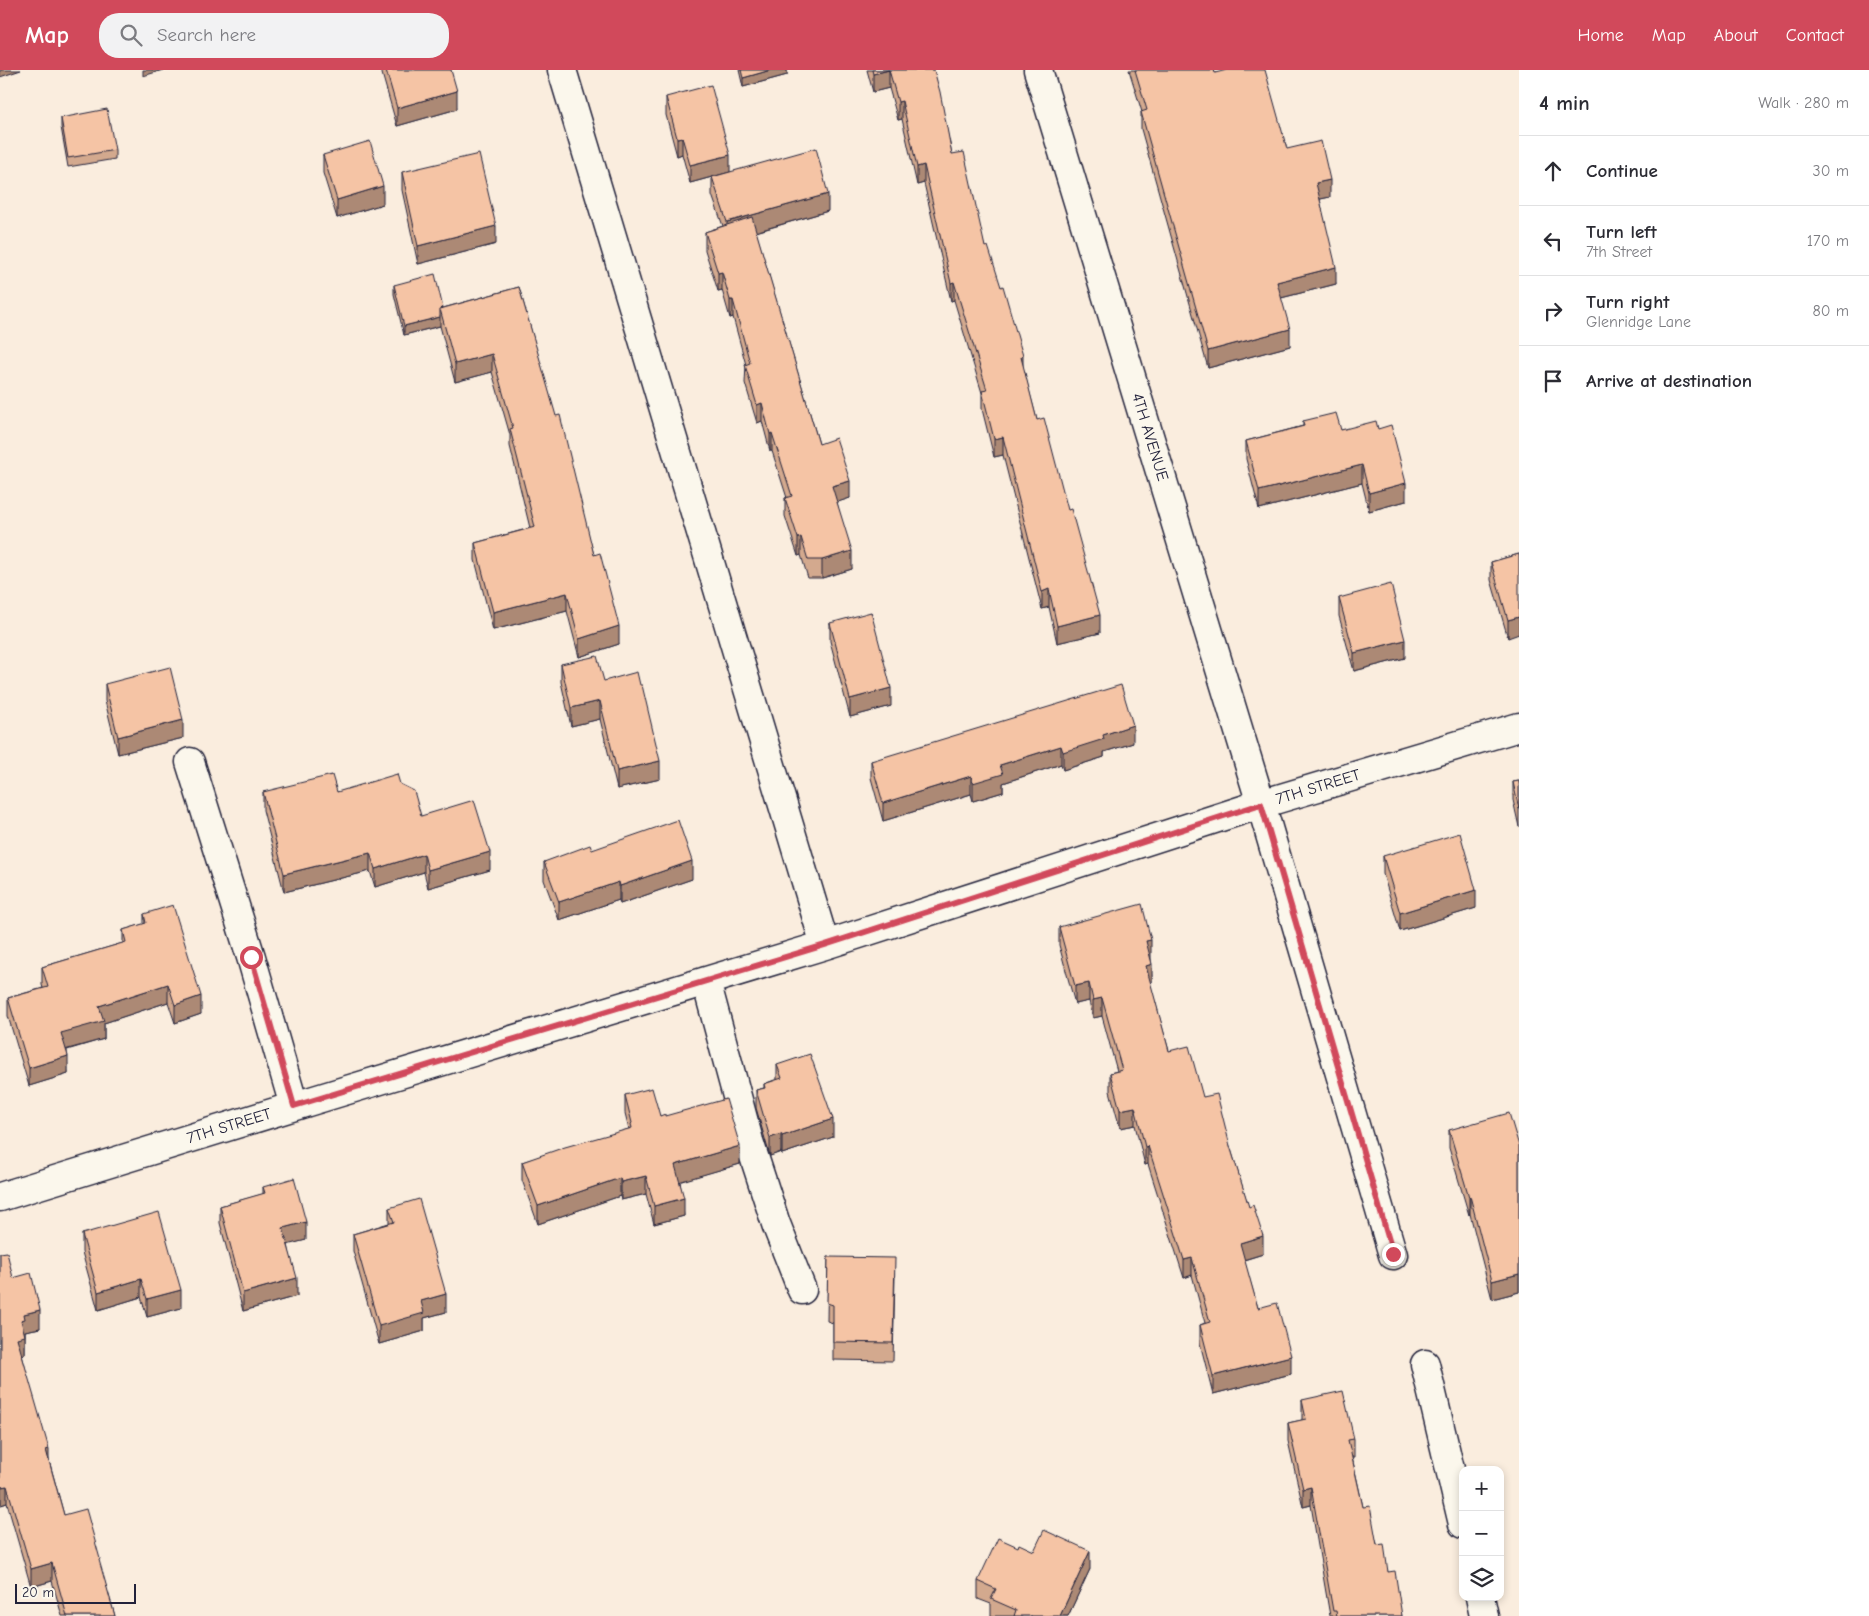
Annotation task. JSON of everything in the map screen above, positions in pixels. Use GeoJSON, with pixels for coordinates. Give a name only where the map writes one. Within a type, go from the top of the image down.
{"type":"FeatureCollection","features":[{"type":"Feature","properties":{"kind":"street"},"geometry":{"type":"LineString","coordinates":[[562,70],[825,945]]}},
{"type":"Feature","properties":{"kind":"street","name":"4TH AVENUE"},"geometry":{"type":"LineString","coordinates":[[1038,70],[1261,804],[1393,1254]]}},
{"type":"Feature","properties":{"kind":"street","name":"7TH STREET"},"geometry":{"type":"LineString","coordinates":[[0,1197],[825,945],[1261,804],[1519,727]]}},
{"type":"Feature","properties":{"kind":"street"},"geometry":{"type":"LineString","coordinates":[[190,762],[251,957],[294,1106]]}},
{"type":"Feature","properties":{"kind":"street"},"geometry":{"type":"LineString","coordinates":[[706,981],[749,1141],[776,1224],[802,1290]]}},
{"type":"Feature","properties":{"kind":"street"},"geometry":{"type":"LineString","coordinates":[[1425,1364],[1460,1511]]}},
{"type":"Feature","properties":{"kind":"street"},"geometry":{"type":"LineString","coordinates":[[1481,1601],[1484,1616]]}},
{"type":"Feature","properties":{"kind":"building"},"geometry":{"type":"Polygon","coordinates":[[[386,70],[451,70],[457,91],[397,108],[386,70]]]}},
{"type":"Feature","properties":{"kind":"building"},"geometry":{"type":"Polygon","coordinates":[[[741,70],[771,70],[743,78],[741,70]]]}},
{"type":"Feature","properties":{"kind":"building"},"geometry":{"type":"Polygon","coordinates":[[[872,70],[889,70],[873,74],[872,70]]]}},
{"type":"Feature","properties":{"kind":"building"},"geometry":{"type":"Polygon","coordinates":[[[889,70],[934,70],[952,154],[964,152],[985,247],[988,246],[1001,287],[1003,286],[1023,356],[1021,357],[1037,420],[1044,418],[1068,510],[1071,509],[1100,615],[1057,626],[1049,589],[1042,592],[1003,437],[994,439],[982,391],[987,390],[954,282],[951,283],[924,165],[917,167],[902,101],[898,102],[889,70]]]}},
{"type":"Feature","properties":{"kind":"building"},"geometry":{"type":"Polygon","coordinates":[[[1135,70],[1214,70],[1215,73],[1227,70],[1265,70],[1287,149],[1321,141],[1330,180],[1316,183],[1336,267],[1277,282],[1290,329],[1208,351],[1141,112],[1147,110],[1135,70]]]}},
{"type":"Feature","properties":{"kind":"building"},"geometry":{"type":"Polygon","coordinates":[[[711,85],[730,155],[690,165],[682,137],[677,138],[666,97],[711,85]]]}},
{"type":"Feature","properties":{"kind":"building"},"geometry":{"type":"Polygon","coordinates":[[[107,109],[115,150],[68,158],[61,118],[107,109]]]}},
{"type":"Feature","properties":{"kind":"building"},"geometry":{"type":"Polygon","coordinates":[[[370,141],[383,186],[337,200],[323,155],[370,141]]]}},
{"type":"Feature","properties":{"kind":"building"},"geometry":{"type":"Polygon","coordinates":[[[816,148],[828,194],[727,222],[712,177],[816,148]]]}},
{"type":"Feature","properties":{"kind":"building"},"geometry":{"type":"Polygon","coordinates":[[[479,154],[496,226],[418,246],[402,172],[479,154]]]}},
{"type":"Feature","properties":{"kind":"building"},"geometry":{"type":"Polygon","coordinates":[[[752,217],[819,444],[836,438],[850,481],[832,486],[852,551],[822,560],[808,560],[801,537],[798,538],[785,498],[792,496],[772,433],[770,434],[762,403],[757,405],[745,365],[750,363],[733,300],[730,300],[722,272],[718,273],[705,232],[752,217]]]}},
{"type":"Feature","properties":{"kind":"building"},"geometry":{"type":"Polygon","coordinates":[[[435,274],[443,308],[440,309],[440,317],[404,326],[394,285],[435,274]]]}},
{"type":"Feature","properties":{"kind":"building"},"geometry":{"type":"Polygon","coordinates":[[[519,287],[556,416],[560,415],[594,555],[600,553],[619,626],[579,639],[567,593],[493,612],[475,543],[535,527],[510,429],[513,428],[492,354],[455,364],[440,309],[519,287]]]}},
{"type":"Feature","properties":{"kind":"building"},"geometry":{"type":"Polygon","coordinates":[[[1336,413],[1341,430],[1376,421],[1378,429],[1391,425],[1406,483],[1369,493],[1362,465],[1259,491],[1246,441],[1304,426],[1303,421],[1336,413]]]}},
{"type":"Feature","properties":{"kind":"building"},"geometry":{"type":"Polygon","coordinates":[[[1519,554],[1519,617],[1508,620],[1491,562],[1519,554]]]}},
{"type":"Feature","properties":{"kind":"building"},"geometry":{"type":"Polygon","coordinates":[[[1391,584],[1405,640],[1354,653],[1339,598],[1391,584]]]}},
{"type":"Feature","properties":{"kind":"building"},"geometry":{"type":"Polygon","coordinates":[[[871,612],[891,688],[850,699],[830,623],[871,612]]]}},
{"type":"Feature","properties":{"kind":"building"},"geometry":{"type":"Polygon","coordinates":[[[597,656],[604,681],[637,672],[640,685],[642,685],[660,761],[617,771],[600,701],[571,708],[561,664],[597,656]]]}},
{"type":"Feature","properties":{"kind":"building"},"geometry":{"type":"Polygon","coordinates":[[[170,667],[183,720],[118,737],[105,684],[170,667]]]}},
{"type":"Feature","properties":{"kind":"building"},"geometry":{"type":"Polygon","coordinates":[[[1121,685],[1133,725],[1103,735],[1104,739],[1063,752],[1061,746],[1000,765],[1003,774],[973,783],[971,776],[883,803],[871,761],[1121,685]]]}},
{"type":"Feature","properties":{"kind":"building"},"geometry":{"type":"Polygon","coordinates":[[[397,774],[400,784],[414,791],[421,816],[474,800],[490,852],[428,870],[424,854],[375,869],[370,853],[284,874],[263,792],[332,775],[337,792],[397,774]]]}},
{"type":"Feature","properties":{"kind":"building"},"geometry":{"type":"Polygon","coordinates":[[[1519,781],[1519,809],[1513,782],[1519,781]]]}},
{"type":"Feature","properties":{"kind":"building"},"geometry":{"type":"Polygon","coordinates":[[[678,820],[692,861],[620,886],[619,882],[559,902],[544,862],[590,845],[592,850],[678,820]]]}},
{"type":"Feature","properties":{"kind":"building"},"geometry":{"type":"Polygon","coordinates":[[[1460,833],[1476,890],[1400,913],[1383,856],[1460,833]]]}},
{"type":"Feature","properties":{"kind":"building"},"geometry":{"type":"Polygon","coordinates":[[[1142,904],[1151,940],[1146,941],[1152,964],[1146,966],[1169,1051],[1189,1046],[1203,1097],[1217,1094],[1230,1146],[1249,1207],[1253,1205],[1263,1236],[1240,1243],[1258,1308],[1277,1303],[1291,1356],[1213,1376],[1200,1325],[1210,1322],[1192,1258],[1184,1260],[1148,1146],[1145,1147],[1135,1107],[1120,1110],[1110,1073],[1122,1070],[1102,998],[1093,1000],[1089,983],[1075,986],[1059,927],[1142,904]]]}},
{"type":"Feature","properties":{"kind":"building"},"geometry":{"type":"Polygon","coordinates":[[[173,905],[201,996],[175,1005],[168,984],[99,1006],[104,1021],[61,1033],[68,1056],[29,1068],[8,998],[48,987],[42,967],[126,942],[123,930],[146,923],[144,914],[173,905]]]}},
{"type":"Feature","properties":{"kind":"building"},"geometry":{"type":"Polygon","coordinates":[[[810,1054],[833,1119],[782,1136],[781,1134],[770,1138],[756,1090],[765,1088],[764,1084],[782,1078],[777,1065],[810,1054]]]}},
{"type":"Feature","properties":{"kind":"building"},"geometry":{"type":"Polygon","coordinates":[[[652,1088],[660,1116],[726,1099],[740,1146],[675,1165],[684,1198],[654,1206],[646,1176],[621,1182],[620,1178],[538,1206],[522,1162],[565,1147],[632,1128],[625,1095],[652,1088]]]}},
{"type":"Feature","properties":{"kind":"building"},"geometry":{"type":"Polygon","coordinates":[[[1509,1113],[1519,1146],[1519,1274],[1492,1281],[1470,1196],[1449,1130],[1509,1113]]]}},
{"type":"Feature","properties":{"kind":"building"},"geometry":{"type":"Polygon","coordinates":[[[294,1178],[306,1222],[283,1228],[297,1278],[243,1293],[220,1206],[265,1193],[263,1187],[294,1178]]]}},
{"type":"Feature","properties":{"kind":"building"},"geometry":{"type":"Polygon","coordinates":[[[419,1199],[446,1294],[421,1301],[424,1313],[379,1326],[353,1234],[394,1222],[389,1208],[419,1199]]]}},
{"type":"Feature","properties":{"kind":"building"},"geometry":{"type":"Polygon","coordinates":[[[159,1212],[181,1290],[147,1299],[141,1279],[98,1292],[82,1234],[159,1212]]]}},
{"type":"Feature","properties":{"kind":"building"},"geometry":{"type":"Polygon","coordinates":[[[7,1252],[13,1278],[31,1273],[40,1310],[24,1314],[25,1319],[21,1320],[25,1336],[17,1338],[49,1449],[46,1450],[64,1515],[86,1509],[115,1616],[67,1616],[52,1563],[31,1569],[7,1486],[1,1487],[0,1484],[0,1253],[7,1252]]]}},
{"type":"Feature","properties":{"kind":"building"},"geometry":{"type":"Polygon","coordinates":[[[828,1257],[895,1258],[893,1343],[833,1342],[833,1305],[827,1303],[828,1257]]]}},
{"type":"Feature","properties":{"kind":"building"},"geometry":{"type":"Polygon","coordinates":[[[1343,1391],[1354,1439],[1348,1440],[1363,1507],[1370,1506],[1377,1545],[1384,1544],[1388,1572],[1395,1571],[1402,1616],[1337,1616],[1336,1611],[1333,1611],[1311,1487],[1303,1489],[1288,1423],[1306,1419],[1302,1400],[1343,1391]]]}},
{"type":"Feature","properties":{"kind":"building"},"geometry":{"type":"Polygon","coordinates":[[[1044,1530],[1090,1551],[1060,1616],[1014,1616],[1016,1610],[991,1599],[996,1589],[978,1581],[998,1538],[1018,1547],[1019,1544],[1034,1551],[1044,1530]]]}},
{"type":"Feature","properties":{"kind":"route"},"geometry":{"type":"LineString","coordinates":[[251,957],[294,1106],[825,945],[1261,804],[1393,1254]]}}]}
